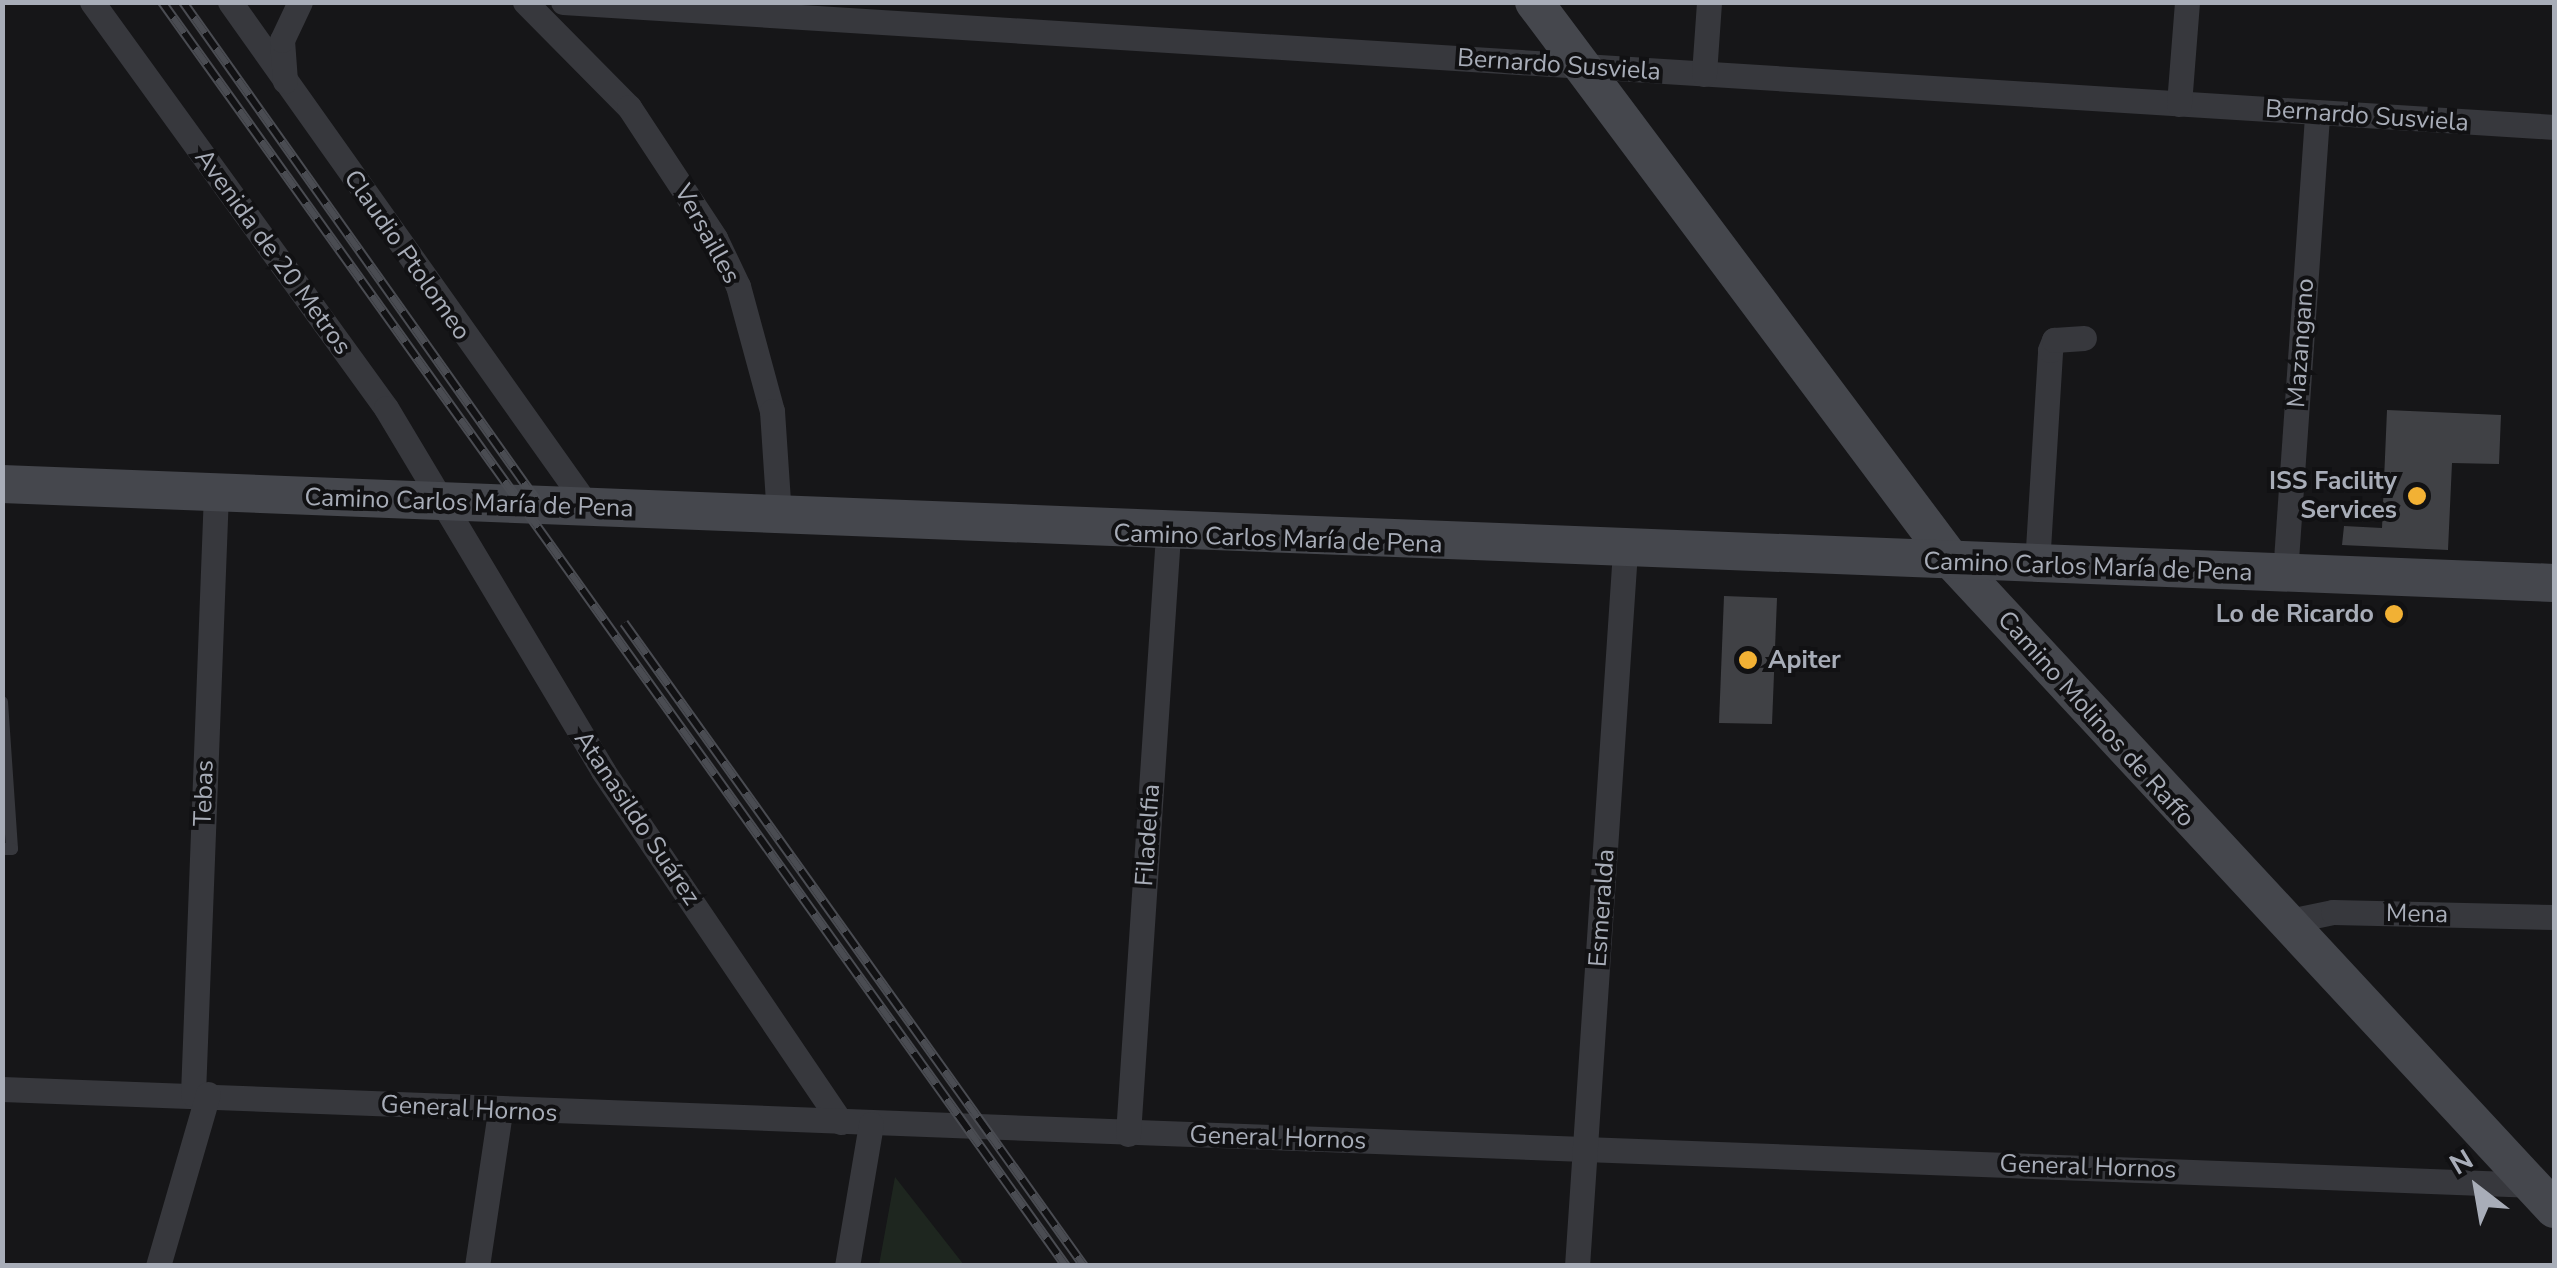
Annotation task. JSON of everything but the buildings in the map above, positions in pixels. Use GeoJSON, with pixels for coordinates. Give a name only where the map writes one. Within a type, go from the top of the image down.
{"type":"FeatureCollection","features":[{"type":"Feature","properties":{"kind":"street","name":"Avenida de 20 Metros"},"geometry":{"type":"LineString","coordinates":[[92,2],[448,504]]}},
{"type":"Feature","properties":{"kind":"street","name":"Claudio Ptolomeo"},"geometry":{"type":"LineString","coordinates":[[230,2],[587,505]]}},
{"type":"Feature","properties":{"kind":"street"},"geometry":{"type":"LineString","coordinates":[[284,82],[282,40],[300,2]]}},
{"type":"Feature","properties":{"kind":"street","name":"Versailles"},"geometry":{"type":"LineString","coordinates":[[526,2],[629,107],[715,238],[738,286],[772,411],[779,518]]}},
{"type":"Feature","properties":{"kind":"street","name":"Bernardo Susviela"},"geometry":{"type":"LineString","coordinates":[[563,2],[2554,127]]}},
{"type":"Feature","properties":{"kind":"street","name":"Camino Molinos de Raffo"},"geometry":{"type":"LineString","coordinates":[[1534,2],[1953,562],[2280,923],[2547,1193]]}},
{"type":"Feature","properties":{"kind":"street"},"geometry":{"type":"LineString","coordinates":[[1704,74],[1709,2]]}},
{"type":"Feature","properties":{"kind":"street"},"geometry":{"type":"LineString","coordinates":[[2179,104],[2187,2]]}},
{"type":"Feature","properties":{"kind":"street","name":"Mazangano"},"geometry":{"type":"LineString","coordinates":[[2284,574],[2317,112]]}},
{"type":"Feature","properties":{"kind":"street"},"geometry":{"type":"LineString","coordinates":[[2037,565],[2050,350],[2065,336],[2084,338]]}},
{"type":"Feature","properties":{"kind":"street","name":"Camino Carlos María de Pena"},"geometry":{"type":"LineString","coordinates":[[2,484],[448,504],[587,505],[779,518],[1168,535],[2554,583]]}},
{"type":"Feature","properties":{"kind":"street","name":"Tebas"},"geometry":{"type":"LineString","coordinates":[[158,1266],[200,1094],[216,493]]}},
{"type":"Feature","properties":{"kind":"street","name":"Atanasildo Suárez"},"geometry":{"type":"LineString","coordinates":[[448,504],[603,771],[842,1122]]}},
{"type":"Feature","properties":{"kind":"street","name":"Filadelfia"},"geometry":{"type":"LineString","coordinates":[[1128,1134],[1168,535]]}},
{"type":"Feature","properties":{"kind":"street","name":"Esmeralda"},"geometry":{"type":"LineString","coordinates":[[1577,1266],[1625,551]]}},
{"type":"Feature","properties":{"kind":"street","name":"Mena"},"geometry":{"type":"LineString","coordinates":[[2280,923],[2333,912],[2554,917]]}},
{"type":"Feature","properties":{"kind":"street","name":"General Hornos"},"geometry":{"type":"LineString","coordinates":[[2,1089],[200,1094],[500,1112],[1586,1147],[2547,1193]]}},
{"type":"Feature","properties":{"kind":"street"},"geometry":{"type":"LineString","coordinates":[[477,1266],[500,1112]]}},
{"type":"Feature","properties":{"kind":"street"},"geometry":{"type":"LineString","coordinates":[[847,1266],[871,1124]]}},
{"type":"Feature","properties":{"kind":"lane"},"geometry":{"type":"LineString","coordinates":[[2,702],[12,849],[2,849]]}},
{"type":"Feature","properties":{"kind":"shaded area"},"geometry":{"type":"Polygon","coordinates":[[[895,1177],[964,1265],[879,1265],[895,1177]]]}},
{"type":"Feature","properties":{"kind":"railway"},"geometry":{"type":"LineString","coordinates":[[162,2],[1066,1266]]}},
{"type":"Feature","properties":{"kind":"railway"},"geometry":{"type":"LineString","coordinates":[[183,2],[537,501]]}},
{"type":"Feature","properties":{"kind":"railway"},"geometry":{"type":"LineString","coordinates":[[624,623],[1084,1266]]}},
{"type":"Feature","properties":{"kind":"place","name":"ISS Facility Services"},"geometry":{"type":"Point","coordinates":[2417,496]}},
{"type":"Feature","properties":{"kind":"place","name":"Lo de Ricardo"},"geometry":{"type":"Point","coordinates":[2394,614]}},
{"type":"Feature","properties":{"kind":"place","name":"Apiter"},"geometry":{"type":"Point","coordinates":[1748,660]}}]}
